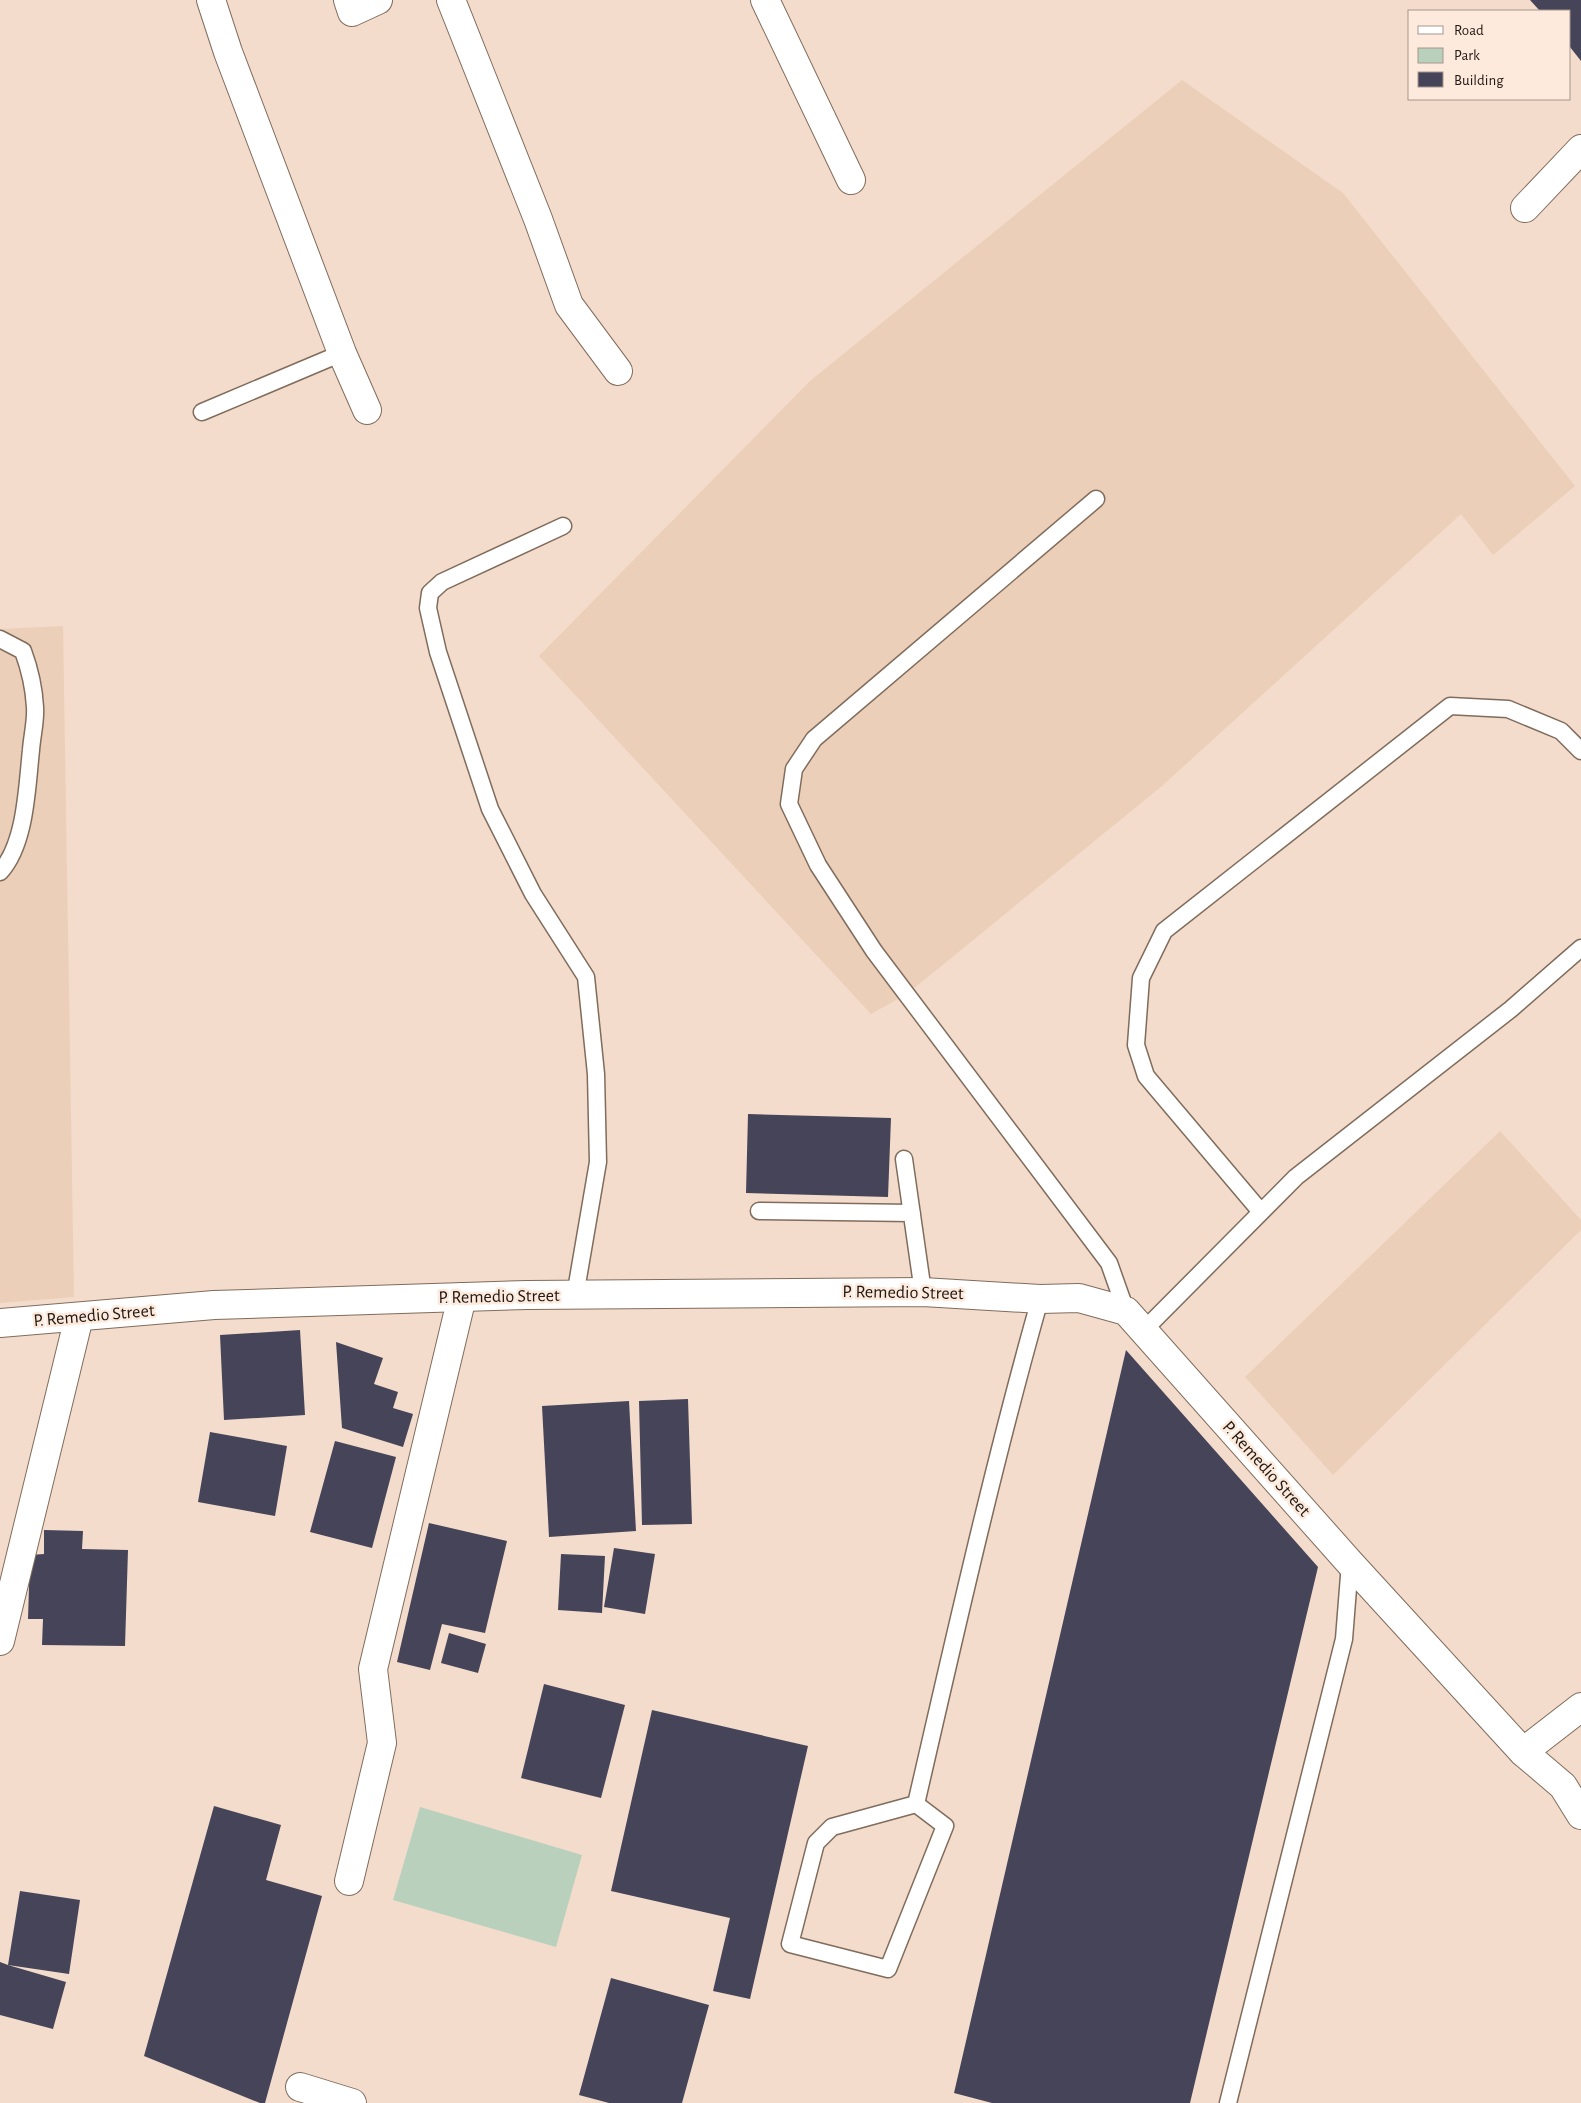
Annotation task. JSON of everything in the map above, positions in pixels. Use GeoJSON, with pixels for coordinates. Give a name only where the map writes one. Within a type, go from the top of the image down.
{"type":"FeatureCollection","features":[{"type":"Feature","properties":{"kind":"street"},"geometry":{"type":"LineString","coordinates":[[211,0],[228,52],[342,353],[367,410]]}},
{"type":"Feature","properties":{"kind":"street"},"geometry":{"type":"LineString","coordinates":[[348,0],[352,12],[378,0]]}},
{"type":"Feature","properties":{"kind":"street"},"geometry":{"type":"LineString","coordinates":[[451,0],[538,219],[569,305],[618,371]]}},
{"type":"Feature","properties":{"kind":"street"},"geometry":{"type":"LineString","coordinates":[[765,0],[851,180]]}},
{"type":"Feature","properties":{"kind":"street"},"geometry":{"type":"LineString","coordinates":[[1525,208],[1581,148]]}},
{"type":"Feature","properties":{"kind":"street","name":"P. Remedio Street"},"geometry":{"type":"LineString","coordinates":[[1,1321],[79,1317],[214,1305],[528,1295],[923,1292],[1079,1298],[1134,1321],[1350,1563],[1523,1752],[1563,1786],[1581,1815]]}},
{"type":"Feature","properties":{"kind":"street"},"geometry":{"type":"LineString","coordinates":[[349,1881],[382,1743],[373,1669],[462,1297]]}},
{"type":"Feature","properties":{"kind":"street"},"geometry":{"type":"LineString","coordinates":[[0,1641],[79,1317]]}},
{"type":"Feature","properties":{"kind":"street"},"geometry":{"type":"LineString","coordinates":[[1523,1752],[1581,1707]]}},
{"type":"Feature","properties":{"kind":"street"},"geometry":{"type":"LineString","coordinates":[[300,2087],[352,2103]]}},
{"type":"Feature","properties":{"kind":"lane"},"geometry":{"type":"LineString","coordinates":[[202,412],[342,353]]}},
{"type":"Feature","properties":{"kind":"lane"},"geometry":{"type":"LineString","coordinates":[[1096,499],[814,739],[794,769],[789,804],[818,866],[874,951],[1109,1263],[1134,1321],[1261,1212],[1296,1178],[1511,1009],[1581,948]]}},
{"type":"Feature","properties":{"kind":"lane"},"geometry":{"type":"LineString","coordinates":[[563,526],[442,582],[430,593],[428,608],[438,652],[490,809],[533,894],[586,977],[596,1074],[598,1162],[575,1296]]}},
{"type":"Feature","properties":{"kind":"lane"},"geometry":{"type":"LineString","coordinates":[[0,639],[23,651],[31,675],[35,710],[24,812],[16,843],[0,872]]}},
{"type":"Feature","properties":{"kind":"lane"},"geometry":{"type":"LineString","coordinates":[[1261,1212],[1146,1076],[1136,1045],[1141,978],[1164,931],[1450,706],[1508,709],[1561,730],[1581,751]]}},
{"type":"Feature","properties":{"kind":"lane"},"geometry":{"type":"LineString","coordinates":[[904,1159],[923,1292]]}},
{"type":"Feature","properties":{"kind":"lane"},"geometry":{"type":"LineString","coordinates":[[759,1211],[912,1213]]}},
{"type":"Feature","properties":{"kind":"lane"},"geometry":{"type":"LineString","coordinates":[[916,1804],[961,1609],[1040,1298]]}},
{"type":"Feature","properties":{"kind":"lane"},"geometry":{"type":"LineString","coordinates":[[1228,2103],[1344,1640],[1350,1563]]}},
{"type":"Feature","properties":{"kind":"lane"},"geometry":{"type":"LineString","coordinates":[[916,1804],[945,1826],[888,1969],[790,1944],[816,1843],[832,1827],[916,1804]]}},
{"type":"Feature","properties":{"kind":"shaded area"},"geometry":{"type":"Polygon","coordinates":[[[1182,80],[1343,193],[1575,486],[1493,555],[1461,514],[1162,786],[907,994],[871,1014],[539,656],[810,381],[1182,80]]]}},
{"type":"Feature","properties":{"kind":"shaded area"},"geometry":{"type":"Polygon","coordinates":[[[63,626],[74,1297],[0,1303],[0,629],[63,626]]]}},
{"type":"Feature","properties":{"kind":"shaded area"},"geometry":{"type":"Polygon","coordinates":[[[1500,1131],[1581,1220],[1581,1230],[1333,1475],[1245,1377],[1500,1131]]]}},
{"type":"Feature","properties":{"kind":"green space"},"geometry":{"type":"Polygon","coordinates":[[[420,1807],[582,1855],[556,1947],[393,1900],[420,1807]]]}},
{"type":"Feature","properties":{"kind":"building"},"geometry":{"type":"Polygon","coordinates":[[[1530,0],[1581,0],[1581,61],[1571,48],[1571,10],[1539,10],[1530,0]]]}},
{"type":"Feature","properties":{"kind":"building"},"geometry":{"type":"Polygon","coordinates":[[[748,1114],[891,1118],[888,1197],[746,1193],[748,1114]]]}},
{"type":"Feature","properties":{"kind":"building"},"geometry":{"type":"Polygon","coordinates":[[[300,1330],[305,1415],[224,1420],[220,1335],[300,1330]]]}},
{"type":"Feature","properties":{"kind":"building"},"geometry":{"type":"Polygon","coordinates":[[[336,1342],[383,1358],[374,1384],[398,1392],[393,1408],[413,1414],[403,1447],[342,1428],[336,1342]]]}},
{"type":"Feature","properties":{"kind":"building"},"geometry":{"type":"Polygon","coordinates":[[[1126,1350],[1318,1567],[1190,2103],[992,2103],[954,2093],[1126,1350]]]}},
{"type":"Feature","properties":{"kind":"building"},"geometry":{"type":"Polygon","coordinates":[[[688,1399],[692,1524],[642,1525],[639,1401],[688,1399]]]}},
{"type":"Feature","properties":{"kind":"building"},"geometry":{"type":"Polygon","coordinates":[[[629,1401],[636,1531],[549,1537],[542,1406],[629,1401]]]}},
{"type":"Feature","properties":{"kind":"building"},"geometry":{"type":"Polygon","coordinates":[[[210,1432],[287,1446],[275,1516],[198,1502],[210,1432]]]}},
{"type":"Feature","properties":{"kind":"building"},"geometry":{"type":"Polygon","coordinates":[[[335,1441],[396,1457],[372,1548],[310,1532],[335,1441]]]}},
{"type":"Feature","properties":{"kind":"building"},"geometry":{"type":"Polygon","coordinates":[[[429,1523],[507,1541],[485,1633],[442,1624],[430,1670],[397,1662],[429,1523]]]}},
{"type":"Feature","properties":{"kind":"building"},"geometry":{"type":"Polygon","coordinates":[[[44,1530],[83,1531],[82,1549],[128,1550],[125,1646],[42,1645],[43,1619],[28,1619],[30,1555],[44,1554],[44,1530]]]}},
{"type":"Feature","properties":{"kind":"building"},"geometry":{"type":"Polygon","coordinates":[[[614,1548],[655,1554],[645,1614],[604,1607],[614,1548]]]}},
{"type":"Feature","properties":{"kind":"building"},"geometry":{"type":"Polygon","coordinates":[[[561,1554],[605,1556],[602,1613],[558,1610],[561,1554]]]}},
{"type":"Feature","properties":{"kind":"building"},"geometry":{"type":"Polygon","coordinates":[[[449,1633],[486,1644],[478,1673],[441,1663],[449,1633]]]}},
{"type":"Feature","properties":{"kind":"building"},"geometry":{"type":"Polygon","coordinates":[[[544,1684],[625,1705],[601,1798],[521,1778],[544,1684]]]}},
{"type":"Feature","properties":{"kind":"building"},"geometry":{"type":"Polygon","coordinates":[[[652,1710],[808,1746],[750,1999],[713,1991],[730,1918],[611,1891],[652,1710]]]}},
{"type":"Feature","properties":{"kind":"building"},"geometry":{"type":"Polygon","coordinates":[[[214,1806],[281,1825],[266,1880],[322,1896],[265,2103],[260,2103],[144,2056],[214,1806]]]}},
{"type":"Feature","properties":{"kind":"building"},"geometry":{"type":"Polygon","coordinates":[[[20,1891],[80,1900],[69,1974],[8,1965],[20,1891]]]}},
{"type":"Feature","properties":{"kind":"building"},"geometry":{"type":"Polygon","coordinates":[[[0,1962],[66,1982],[53,2029],[0,2015],[0,1962]]]}},
{"type":"Feature","properties":{"kind":"building"},"geometry":{"type":"Polygon","coordinates":[[[611,1978],[709,2005],[682,2103],[609,2103],[579,2095],[611,1978]]]}}]}
